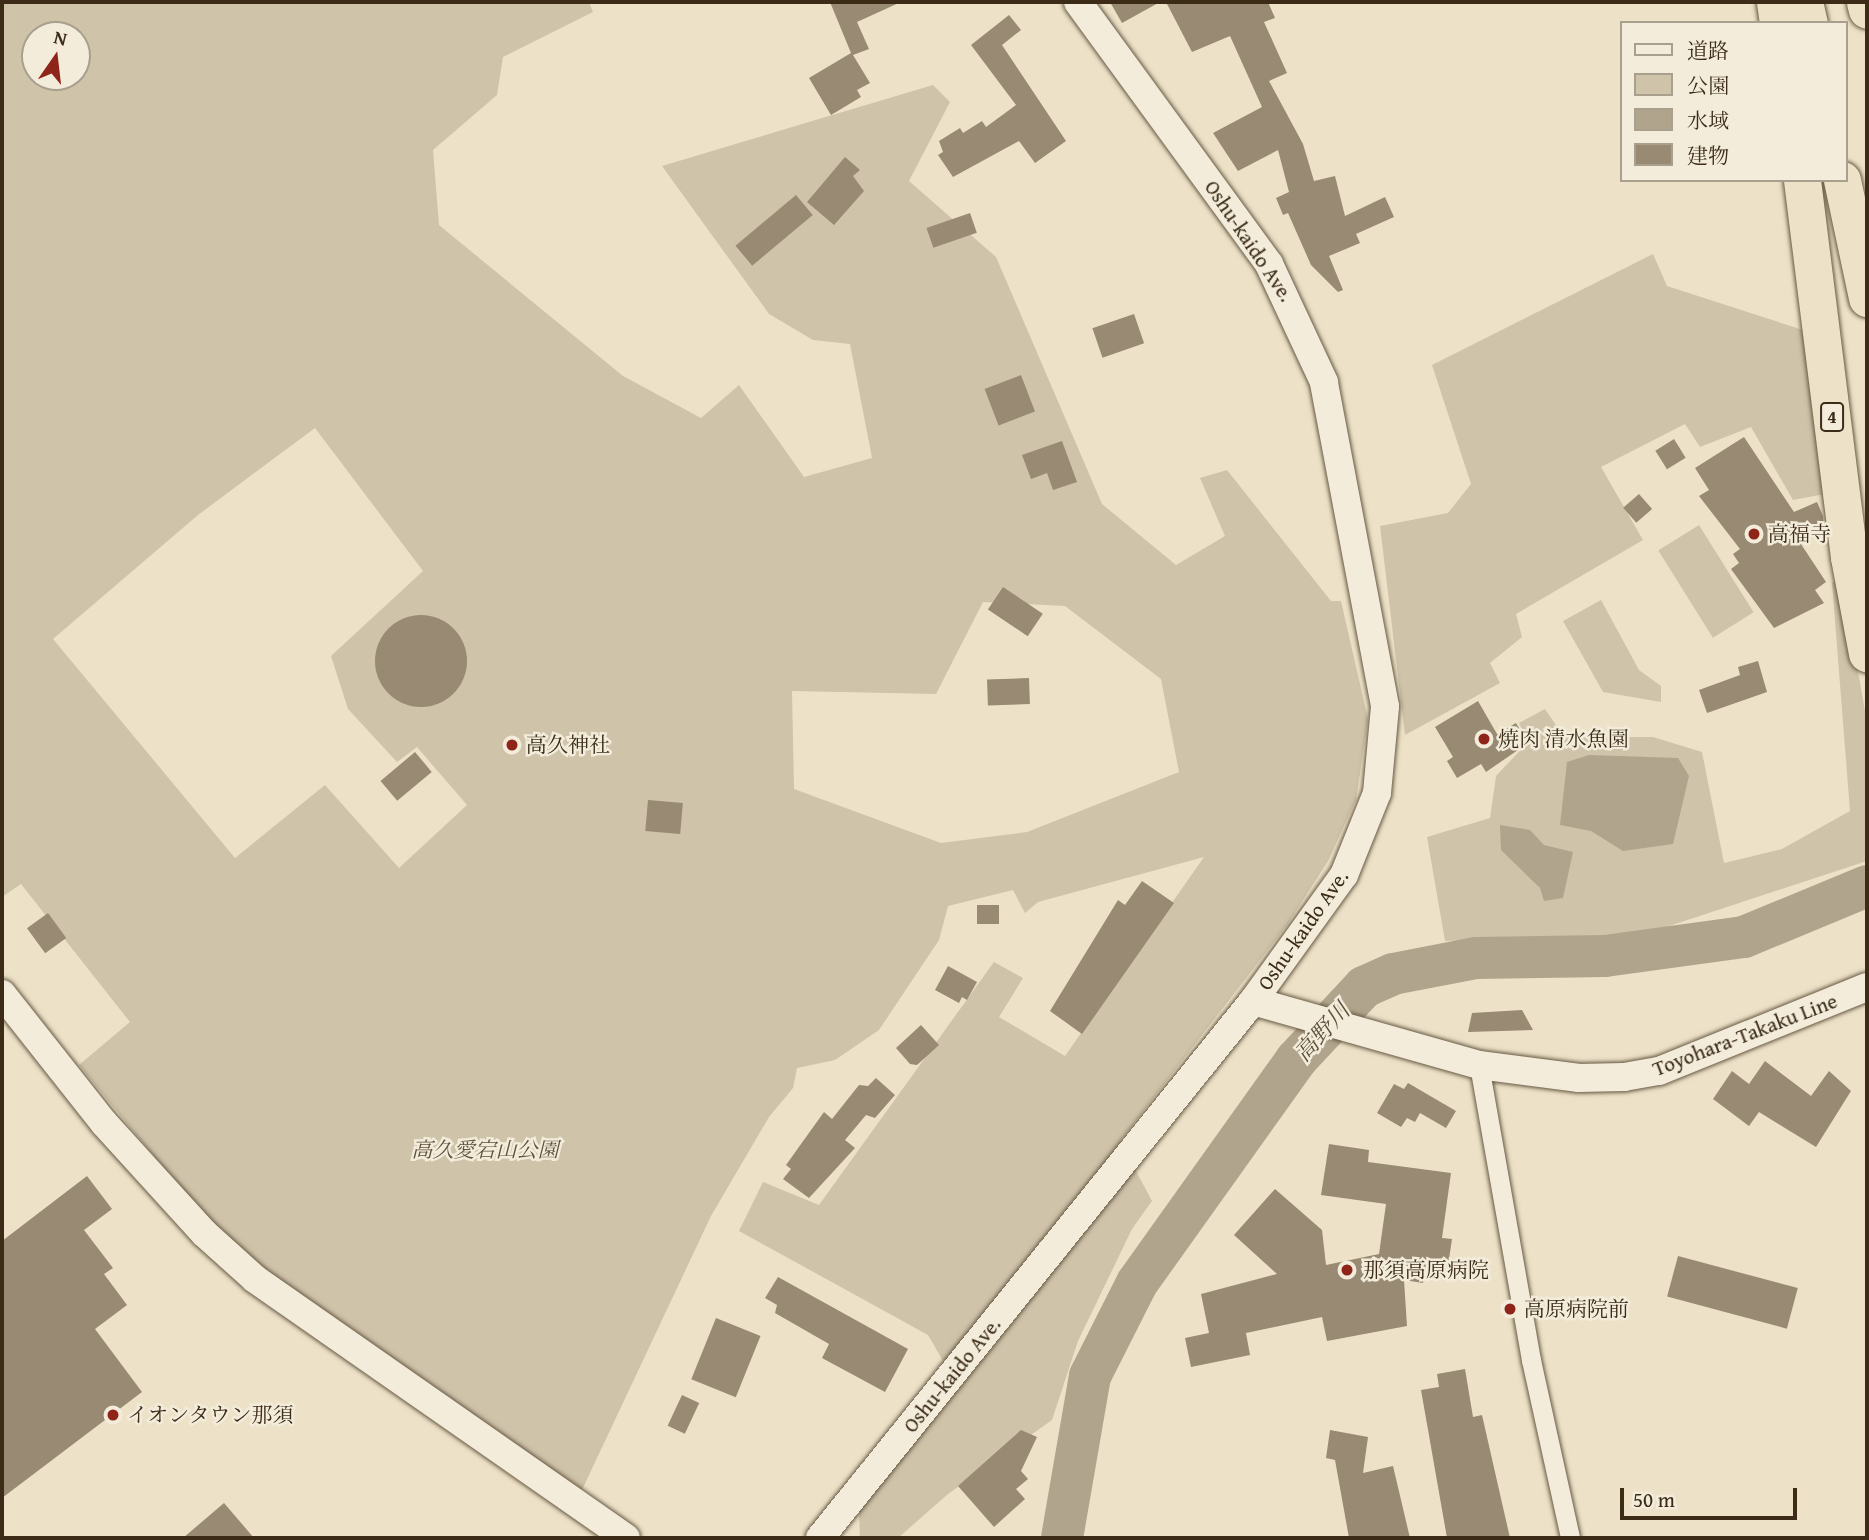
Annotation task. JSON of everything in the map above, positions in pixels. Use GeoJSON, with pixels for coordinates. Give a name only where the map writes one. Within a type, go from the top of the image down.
{"type":"FeatureCollection","features":[{"type":"Feature","properties":{"kind":"highway"},"geometry":{"type":"LineString","coordinates":[[1774,2],[1778,21]]}},
{"type":"Feature","properties":{"kind":"highway"},"geometry":{"type":"LineString","coordinates":[[1804,2],[1809,21]]}},
{"type":"Feature","properties":{"kind":"highway"},"geometry":{"type":"LineString","coordinates":[[1866,2],[1867,10]]}},
{"type":"Feature","properties":{"kind":"highway","name":"4"},"geometry":{"type":"LineString","coordinates":[[1802,182],[1849,558],[1867,653]]}},
{"type":"Feature","properties":{"kind":"highway"},"geometry":{"type":"LineString","coordinates":[[1842,182],[1867,298]]}},
{"type":"Feature","properties":{"kind":"main road","name":"Oshu-kaido Ave."},"geometry":{"type":"LineString","coordinates":[[820,1538],[1253,1001],[1344,875],[1366,828],[1377,793],[1385,734],[1377,658],[1324,382],[1308,341],[1269,264],[1078,2]]}},
{"type":"Feature","properties":{"kind":"main road","name":"Toyohara-Takaku Line"},"geometry":{"type":"LineString","coordinates":[[1253,1001],[1353,1032],[1479,1065],[1580,1078],[1647,1073],[1867,987]]}},
{"type":"Feature","properties":{"kind":"main road"},"geometry":{"type":"LineString","coordinates":[[2,994],[104,1123],[204,1233],[255,1279],[626,1538]]}},
{"type":"Feature","properties":{"kind":"street"},"geometry":{"type":"LineString","coordinates":[[1479,1065],[1531,1360],[1570,1538]]}},
{"type":"Feature","properties":{"kind":"green space","name":"高久愛宕山公園"},"geometry":{"type":"Polygon","coordinates":[[[2,2],[589,2],[593,12],[503,57],[497,95],[433,150],[439,225],[623,376],[701,418],[739,385],[804,477],[872,458],[850,344],[813,340],[769,314],[662,166],[933,85],[950,102],[909,181],[996,257],[1102,504],[1176,565],[1225,536],[1200,478],[1227,470],[1331,601],[1341,601],[1368,719],[1356,800],[1328,861],[1287,925],[1120,1141],[1152,1201],[1132,1229],[1078,1341],[1052,1420],[948,1494],[898,1538],[860,1538],[859,1510],[957,1385],[928,1335],[739,1231],[763,1182],[819,1205],[994,962],[1023,978],[999,1017],[1065,1056],[1204,857],[1038,902],[1025,913],[1013,890],[948,906],[939,940],[879,1030],[835,1060],[797,1068],[793,1088],[769,1117],[711,1216],[581,1492],[316,1316],[200,1212],[79,1065],[130,1022],[21,884],[2,897],[2,2]],[[315,428],[198,515],[53,639],[235,858],[325,785],[399,868],[467,805],[417,747],[397,762],[348,709],[331,656],[423,571],[315,428]],[[983,602],[936,694],[792,691],[794,789],[941,843],[1027,832],[1179,772],[1161,679],[1065,606],[983,602]]]}},
{"type":"Feature","properties":{"kind":"green space"},"geometry":{"type":"Polygon","coordinates":[[[1653,254],[1667,286],[1803,330],[1830,493],[1793,500],[1751,427],[1700,447],[1685,424],[1601,467],[1643,540],[1516,614],[1522,637],[1490,663],[1500,683],[1405,735],[1380,526],[1448,513],[1471,484],[1432,365],[1653,254]]]}},
{"type":"Feature","properties":{"kind":"green space"},"geometry":{"type":"Polygon","coordinates":[[[1699,525],[1754,612],[1713,638],[1658,550],[1699,525]]]}},
{"type":"Feature","properties":{"kind":"green space"},"geometry":{"type":"Polygon","coordinates":[[[1841,576],[1867,722],[1867,861],[1642,935],[1445,941],[1427,837],[1490,818],[1496,776],[1528,742],[1519,723],[1545,709],[1564,737],[1653,737],[1702,752],[1724,863],[1782,849],[1850,811],[1832,583],[1841,576]]]}},
{"type":"Feature","properties":{"kind":"green space"},"geometry":{"type":"Polygon","coordinates":[[[1601,600],[1639,670],[1661,686],[1661,702],[1603,692],[1563,621],[1601,600]]]}},
{"type":"Feature","properties":{"kind":"water"},"geometry":{"type":"Polygon","coordinates":[[[1589,755],[1678,758],[1689,776],[1673,844],[1623,851],[1591,831],[1560,825],[1567,762],[1589,755]]]}},
{"type":"Feature","properties":{"kind":"water"},"geometry":{"type":"Polygon","coordinates":[[[1500,825],[1530,830],[1544,845],[1573,852],[1563,898],[1544,901],[1540,888],[1501,850],[1500,825]]]}},
{"type":"Feature","properties":{"kind":"building"},"geometry":{"type":"Polygon","coordinates":[[[830,2],[901,2],[857,22],[869,49],[853,55],[870,83],[857,90],[861,97],[831,115],[809,78],[851,53],[830,2]]]}},
{"type":"Feature","properties":{"kind":"building"},"geometry":{"type":"Polygon","coordinates":[[[1110,2],[1160,2],[1122,23],[1110,2]]]}},
{"type":"Feature","properties":{"kind":"building"},"geometry":{"type":"Polygon","coordinates":[[[1166,2],[1268,2],[1275,18],[1264,22],[1287,73],[1269,81],[1303,144],[1314,181],[1335,176],[1345,216],[1385,197],[1394,217],[1356,234],[1360,243],[1329,256],[1343,290],[1338,292],[1311,265],[1288,213],[1283,215],[1276,198],[1289,192],[1278,150],[1238,171],[1213,133],[1262,107],[1230,36],[1192,52],[1166,2]]]}},
{"type":"Feature","properties":{"kind":"building"},"geometry":{"type":"Polygon","coordinates":[[[1009,15],[1021,30],[1002,45],[1066,141],[1035,163],[1019,141],[953,177],[938,155],[943,152],[939,141],[960,128],[963,133],[982,121],[986,127],[1016,105],[971,45],[1009,15]]]}},
{"type":"Feature","properties":{"kind":"building"},"geometry":{"type":"Polygon","coordinates":[[[845,157],[860,170],[853,176],[864,191],[834,225],[807,202],[845,157]]]}},
{"type":"Feature","properties":{"kind":"building"},"geometry":{"type":"Polygon","coordinates":[[[796,195],[813,215],[752,266],[735,246],[796,195]]]}},
{"type":"Feature","properties":{"kind":"building"},"geometry":{"type":"Polygon","coordinates":[[[970,213],[977,233],[933,248],[927,228],[970,213]]]}},
{"type":"Feature","properties":{"kind":"building"},"geometry":{"type":"Polygon","coordinates":[[[1134,314],[1144,343],[1102,358],[1092,328],[1134,314]]]}},
{"type":"Feature","properties":{"kind":"building"},"geometry":{"type":"Polygon","coordinates":[[[1021,375],[1035,411],[999,425],[985,389],[1021,375]]]}},
{"type":"Feature","properties":{"kind":"building","name":"高福寺"},"geometry":{"type":"Polygon","coordinates":[[[1744,437],[1794,512],[1817,502],[1823,516],[1824,527],[1797,538],[1826,582],[1815,590],[1824,603],[1774,628],[1731,569],[1739,563],[1733,554],[1740,549],[1699,496],[1709,490],[1695,468],[1744,437]]]}},
{"type":"Feature","properties":{"kind":"building"},"geometry":{"type":"Polygon","coordinates":[[[1674,439],[1686,458],[1667,469],[1655,451],[1674,439]]]}},
{"type":"Feature","properties":{"kind":"building"},"geometry":{"type":"Polygon","coordinates":[[[1062,441],[1077,482],[1053,490],[1047,473],[1031,479],[1022,455],[1062,441]]]}},
{"type":"Feature","properties":{"kind":"building"},"geometry":{"type":"Polygon","coordinates":[[[1639,494],[1652,509],[1636,523],[1623,508],[1639,494]]]}},
{"type":"Feature","properties":{"kind":"building"},"geometry":{"type":"Polygon","coordinates":[[[1003,587],[1043,614],[1028,636],[988,609],[1003,587]]]}},
{"type":"Feature","properties":{"kind":"building"},"geometry":{"type":"Polygon","coordinates":[[[421,615],[439,618],[454,628],[464,643],[467,661],[464,679],[454,694],[439,704],[421,707],[403,704],[388,694],[378,679],[375,661],[378,643],[388,628],[403,618],[421,615]]]}},
{"type":"Feature","properties":{"kind":"building"},"geometry":{"type":"Polygon","coordinates":[[[1758,661],[1767,692],[1707,713],[1699,690],[1740,675],[1738,667],[1758,661]]]}},
{"type":"Feature","properties":{"kind":"building"},"geometry":{"type":"Polygon","coordinates":[[[1029,678],[1030,704],[988,705],[987,679],[1029,678]]]}},
{"type":"Feature","properties":{"kind":"building","name":"焼肉 清水魚園"},"geometry":{"type":"Polygon","coordinates":[[[1478,701],[1497,734],[1516,723],[1528,743],[1486,772],[1481,764],[1457,778],[1447,761],[1453,757],[1435,727],[1478,701]]]}},
{"type":"Feature","properties":{"kind":"building"},"geometry":{"type":"Polygon","coordinates":[[[415,752],[432,772],[397,801],[381,781],[415,752]]]}},
{"type":"Feature","properties":{"kind":"building"},"geometry":{"type":"Polygon","coordinates":[[[648,800],[683,803],[680,834],[645,831],[648,800]]]}},
{"type":"Feature","properties":{"kind":"building"},"geometry":{"type":"Polygon","coordinates":[[[1142,881],[1174,903],[1082,1034],[1050,1011],[1118,900],[1125,905],[1142,881]]]}},
{"type":"Feature","properties":{"kind":"building"},"geometry":{"type":"Polygon","coordinates":[[[977,905],[999,905],[999,924],[977,924],[977,905]]]}},
{"type":"Feature","properties":{"kind":"building"},"geometry":{"type":"Polygon","coordinates":[[[48,913],[66,938],[45,953],[27,928],[48,913]]]}},
{"type":"Feature","properties":{"kind":"building"},"geometry":{"type":"Polygon","coordinates":[[[948,966],[977,982],[967,1000],[962,997],[959,1003],[935,990],[948,966]]]}},
{"type":"Feature","properties":{"kind":"building"},"geometry":{"type":"Polygon","coordinates":[[[1522,1010],[1533,1030],[1468,1032],[1472,1013],[1522,1010]]]}},
{"type":"Feature","properties":{"kind":"building"},"geometry":{"type":"Polygon","coordinates":[[[921,1025],[939,1045],[917,1065],[910,1064],[896,1048],[921,1025]]]}},
{"type":"Feature","properties":{"kind":"building"},"geometry":{"type":"Polygon","coordinates":[[[1765,1061],[1811,1096],[1829,1071],[1851,1091],[1816,1147],[1759,1112],[1749,1126],[1713,1099],[1732,1071],[1749,1084],[1765,1061]]]}},
{"type":"Feature","properties":{"kind":"building"},"geometry":{"type":"Polygon","coordinates":[[[876,1078],[895,1095],[875,1118],[866,1115],[845,1140],[855,1148],[809,1198],[783,1179],[791,1169],[786,1165],[824,1112],[832,1119],[859,1085],[868,1086],[876,1078]]]}},
{"type":"Feature","properties":{"kind":"building"},"geometry":{"type":"Polygon","coordinates":[[[1408,1083],[1456,1111],[1446,1128],[1420,1113],[1415,1122],[1407,1118],[1401,1127],[1377,1113],[1394,1084],[1404,1089],[1408,1083]]]}},
{"type":"Feature","properties":{"kind":"building"},"geometry":{"type":"Polygon","coordinates":[[[1329,1144],[1369,1150],[1368,1162],[1451,1173],[1442,1238],[1452,1239],[1448,1266],[1426,1263],[1423,1283],[1404,1280],[1407,1326],[1327,1341],[1322,1317],[1246,1333],[1250,1355],[1191,1367],[1185,1338],[1209,1333],[1201,1294],[1277,1274],[1234,1235],[1275,1189],[1322,1230],[1326,1265],[1379,1254],[1386,1204],[1321,1195],[1329,1144]]]}},
{"type":"Feature","properties":{"kind":"building"},"geometry":{"type":"Polygon","coordinates":[[[87,1176],[112,1209],[84,1230],[113,1268],[104,1274],[127,1305],[95,1329],[142,1392],[2,1498],[2,1241],[87,1176]]]}},
{"type":"Feature","properties":{"kind":"building"},"geometry":{"type":"Polygon","coordinates":[[[1678,1256],[1798,1288],[1787,1329],[1667,1297],[1678,1256]]]}},
{"type":"Feature","properties":{"kind":"building"},"geometry":{"type":"Polygon","coordinates":[[[778,1277],[908,1349],[885,1392],[822,1358],[829,1344],[775,1313],[777,1305],[765,1298],[778,1277]]]}},
{"type":"Feature","properties":{"kind":"building"},"geometry":{"type":"Polygon","coordinates":[[[716,1318],[761,1336],[736,1397],[691,1379],[716,1318]]]}},
{"type":"Feature","properties":{"kind":"building"},"geometry":{"type":"Polygon","coordinates":[[[1465,1369],[1473,1417],[1482,1415],[1510,1538],[1447,1538],[1421,1390],[1439,1387],[1437,1374],[1465,1369]]]}},
{"type":"Feature","properties":{"kind":"building"},"geometry":{"type":"Polygon","coordinates":[[[682,1395],[699,1403],[685,1434],[668,1426],[682,1395]]]}},
{"type":"Feature","properties":{"kind":"building"},"geometry":{"type":"Polygon","coordinates":[[[1021,1430],[1037,1437],[1021,1471],[1028,1479],[1016,1489],[1025,1499],[994,1527],[958,1486],[1021,1430]]]}},
{"type":"Feature","properties":{"kind":"building"},"geometry":{"type":"Polygon","coordinates":[[[1330,1430],[1368,1437],[1363,1473],[1393,1466],[1410,1538],[1349,1538],[1335,1460],[1326,1458],[1330,1430]]]}},
{"type":"Feature","properties":{"kind":"building"},"geometry":{"type":"Polygon","coordinates":[[[224,1503],[254,1538],[183,1538],[224,1503]]]}},
{"type":"Feature","properties":{"kind":"waterway","name":"高野川"},"geometry":{"type":"LineString","coordinates":[[1062,1538],[1090,1376],[1137,1283],[1296,1060],[1364,987],[1393,974],[1476,958],[1605,956],[1744,937],[1867,886]]}},
{"type":"Feature","properties":{"kind":"place","name":"高福寺"},"geometry":{"type":"Point","coordinates":[1754,534]}},
{"type":"Feature","properties":{"kind":"place","name":"焼肉 清水魚園"},"geometry":{"type":"Point","coordinates":[1484,739]}},
{"type":"Feature","properties":{"kind":"place","name":"高久神社"},"geometry":{"type":"Point","coordinates":[512,745]}},
{"type":"Feature","properties":{"kind":"place","name":"那須高原病院"},"geometry":{"type":"Point","coordinates":[1347,1270]}},
{"type":"Feature","properties":{"kind":"place","name":"高原病院前"},"geometry":{"type":"Point","coordinates":[1510,1309]}},
{"type":"Feature","properties":{"kind":"place","name":"イオンタウン那須"},"geometry":{"type":"Point","coordinates":[113,1415]}}]}
